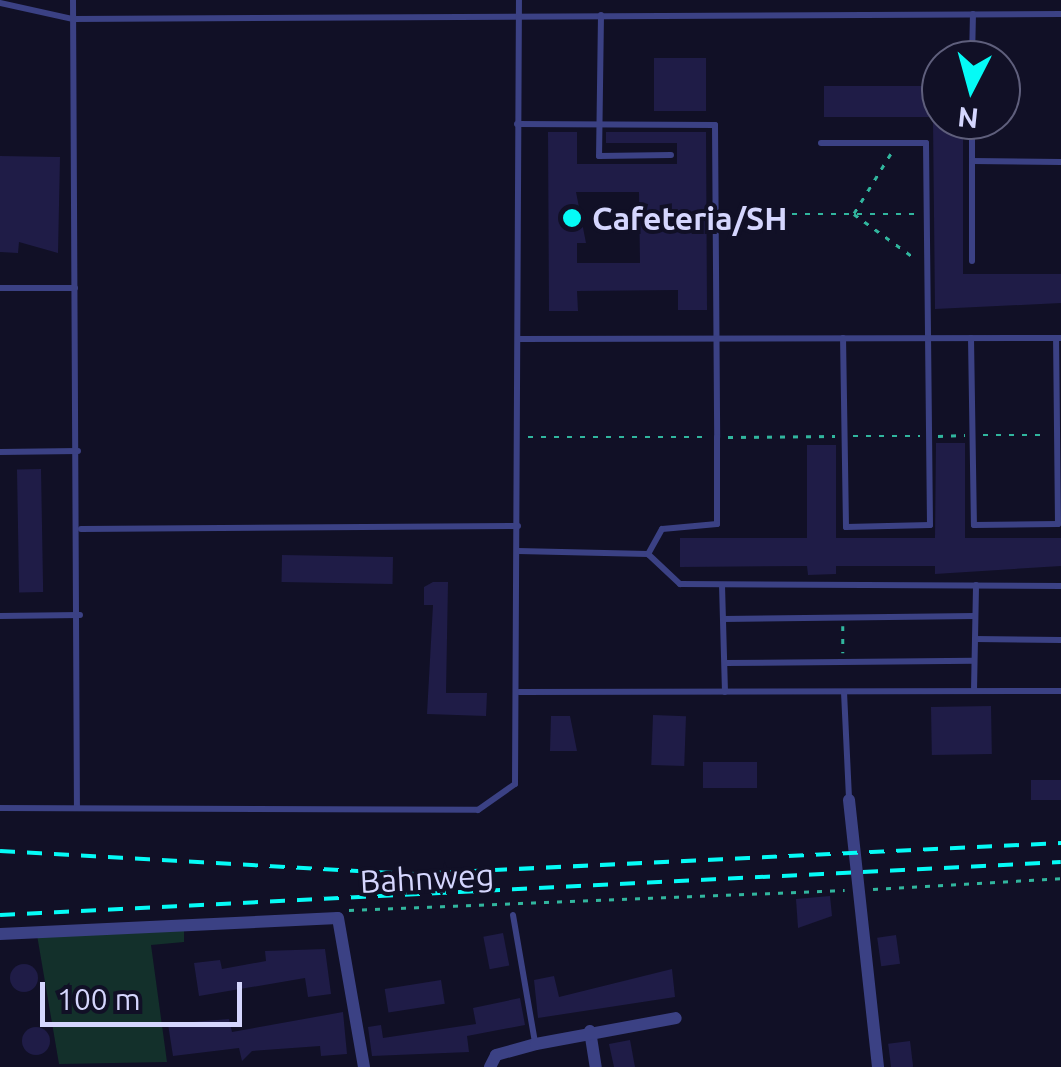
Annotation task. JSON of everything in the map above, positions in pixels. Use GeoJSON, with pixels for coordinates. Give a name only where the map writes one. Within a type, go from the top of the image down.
{"type":"FeatureCollection","features":[{"type":"Feature","properties":{"kind":"street"},"geometry":{"type":"LineString","coordinates":[[849,800],[878,1067]]}},
{"type":"Feature","properties":{"kind":"street"},"geometry":{"type":"LineString","coordinates":[[338,914],[364,1067]]}},
{"type":"Feature","properties":{"kind":"street","name":"Bahnweg"},"geometry":{"type":"LineString","coordinates":[[0,934],[338,914]]}},
{"type":"Feature","properties":{"kind":"street"},"geometry":{"type":"LineString","coordinates":[[491,1063],[536,1044],[676,1018]]}},
{"type":"Feature","properties":{"kind":"street"},"geometry":{"type":"LineString","coordinates":[[590,1032],[596,1067]]}},
{"type":"Feature","properties":{"kind":"lane"},"geometry":{"type":"LineString","coordinates":[[73,0],[80,529],[77,806]]}},
{"type":"Feature","properties":{"kind":"lane"},"geometry":{"type":"LineString","coordinates":[[0,808],[478,810],[515,784],[519,692],[519,0]]}},
{"type":"Feature","properties":{"kind":"lane"},"geometry":{"type":"LineString","coordinates":[[0,3],[73,19],[1061,14]]}},
{"type":"Feature","properties":{"kind":"lane"},"geometry":{"type":"LineString","coordinates":[[972,14],[972,40]]}},
{"type":"Feature","properties":{"kind":"lane"},"geometry":{"type":"LineString","coordinates":[[601,16],[600,156],[672,156]]}},
{"type":"Feature","properties":{"kind":"lane"},"geometry":{"type":"LineString","coordinates":[[517,124],[716,124],[717,524],[662,528],[648,554]]}},
{"type":"Feature","properties":{"kind":"lane"},"geometry":{"type":"LineString","coordinates":[[972,140],[972,261]]}},
{"type":"Feature","properties":{"kind":"lane"},"geometry":{"type":"LineString","coordinates":[[821,143],[926,143],[930,525],[846,527],[843,338]]}},
{"type":"Feature","properties":{"kind":"lane"},"geometry":{"type":"LineString","coordinates":[[972,161],[1061,162]]}},
{"type":"Feature","properties":{"kind":"lane"},"geometry":{"type":"LineString","coordinates":[[0,288],[75,288]]}},
{"type":"Feature","properties":{"kind":"lane"},"geometry":{"type":"LineString","coordinates":[[518,339],[715,338],[843,338],[927,338],[972,338],[1058,338],[1058,524],[974,525],[972,338]]}},
{"type":"Feature","properties":{"kind":"lane"},"geometry":{"type":"LineString","coordinates":[[0,452],[78,451]]}},
{"type":"Feature","properties":{"kind":"lane"},"geometry":{"type":"LineString","coordinates":[[80,529],[518,526]]}},
{"type":"Feature","properties":{"kind":"lane"},"geometry":{"type":"LineString","coordinates":[[518,551],[648,554],[680,584],[1061,586]]}},
{"type":"Feature","properties":{"kind":"lane"},"geometry":{"type":"LineString","coordinates":[[974,692],[976,584]]}},
{"type":"Feature","properties":{"kind":"lane"},"geometry":{"type":"LineString","coordinates":[[722,585],[726,692]]}},
{"type":"Feature","properties":{"kind":"lane"},"geometry":{"type":"LineString","coordinates":[[0,616],[80,615]]}},
{"type":"Feature","properties":{"kind":"lane"},"geometry":{"type":"LineString","coordinates":[[723,619],[975,616]]}},
{"type":"Feature","properties":{"kind":"lane"},"geometry":{"type":"LineString","coordinates":[[975,639],[1061,640]]}},
{"type":"Feature","properties":{"kind":"lane"},"geometry":{"type":"LineString","coordinates":[[724,663],[974,661]]}},
{"type":"Feature","properties":{"kind":"lane"},"geometry":{"type":"LineString","coordinates":[[519,692],[1061,692]]}},
{"type":"Feature","properties":{"kind":"lane"},"geometry":{"type":"LineString","coordinates":[[844,692],[849,800]]}},
{"type":"Feature","properties":{"kind":"lane"},"geometry":{"type":"LineString","coordinates":[[514,915],[536,1044]]}},
{"type":"Feature","properties":{"kind":"path"},"geometry":{"type":"LineString","coordinates":[[854,214],[896,144]]}},
{"type":"Feature","properties":{"kind":"path"},"geometry":{"type":"LineString","coordinates":[[715,214],[926,214]]}},
{"type":"Feature","properties":{"kind":"path"},"geometry":{"type":"LineString","coordinates":[[854,214],[926,267]]}},
{"type":"Feature","properties":{"kind":"path"},"geometry":{"type":"LineString","coordinates":[[517,438],[1057,435]]}},
{"type":"Feature","properties":{"kind":"path"},"geometry":{"type":"LineString","coordinates":[[843,617],[843,662]]}},
{"type":"Feature","properties":{"kind":"path","name":"Bahnweg"},"geometry":{"type":"LineString","coordinates":[[338,914],[1061,878]]}},
{"type":"Feature","properties":{"kind":"green space"},"geometry":{"type":"Polygon","coordinates":[[[184,923],[184,942],[151,945],[167,1062],[59,1064],[36,929],[184,923]]]}},
{"type":"Feature","properties":{"kind":"building"},"geometry":{"type":"Polygon","coordinates":[[[654,58],[706,58],[706,111],[654,111],[654,58]]]}},
{"type":"Feature","properties":{"kind":"building"},"geometry":{"type":"Polygon","coordinates":[[[824,86],[921,86],[921,117],[824,117],[824,86]]]}},
{"type":"Feature","properties":{"kind":"building"},"geometry":{"type":"Polygon","coordinates":[[[548,132],[577,132],[577,164],[677,164],[677,143],[606,143],[606,132],[706,132],[707,310],[678,310],[678,290],[577,291],[578,311],[549,311],[548,132]],[[576,192],[586,243],[577,243],[577,263],[640,263],[639,192],[576,192]]]}},
{"type":"Feature","properties":{"kind":"building"},"geometry":{"type":"Polygon","coordinates":[[[933,140],[963,140],[963,274],[1061,274],[1061,303],[935,309],[933,140]]]}},
{"type":"Feature","properties":{"kind":"building"},"geometry":{"type":"Polygon","coordinates":[[[0,156],[60,157],[58,253],[19,242],[18,253],[0,252],[0,156]]]}},
{"type":"Feature","properties":{"kind":"building"},"geometry":{"type":"Polygon","coordinates":[[[936,443],[965,443],[965,538],[1061,538],[1061,566],[935,574],[935,566],[836,566],[836,574],[808,575],[807,566],[680,567],[680,538],[807,538],[807,445],[836,445],[836,538],[935,538],[936,443]]]}},
{"type":"Feature","properties":{"kind":"building"},"geometry":{"type":"Polygon","coordinates":[[[17,469],[41,469],[43,592],[19,592],[17,469]]]}},
{"type":"Feature","properties":{"kind":"building"},"geometry":{"type":"Polygon","coordinates":[[[282,555],[393,557],[393,584],[282,582],[282,555]]]}},
{"type":"Feature","properties":{"kind":"building"},"geometry":{"type":"Polygon","coordinates":[[[433,582],[448,582],[446,693],[487,693],[486,716],[427,714],[433,605],[424,605],[424,587],[433,582]]]}},
{"type":"Feature","properties":{"kind":"building"},"geometry":{"type":"Polygon","coordinates":[[[991,706],[992,754],[932,755],[931,707],[991,706]]]}},
{"type":"Feature","properties":{"kind":"building"},"geometry":{"type":"Polygon","coordinates":[[[653,715],[686,716],[684,766],[651,765],[653,715]]]}},
{"type":"Feature","properties":{"kind":"building"},"geometry":{"type":"Polygon","coordinates":[[[551,716],[570,716],[577,751],[550,751],[551,716]]]}},
{"type":"Feature","properties":{"kind":"building"},"geometry":{"type":"Polygon","coordinates":[[[703,762],[757,762],[757,788],[703,788],[703,762]]]}},
{"type":"Feature","properties":{"kind":"building"},"geometry":{"type":"Polygon","coordinates":[[[1031,780],[1061,780],[1061,800],[1031,800],[1031,780]]]}},
{"type":"Feature","properties":{"kind":"building"},"geometry":{"type":"Polygon","coordinates":[[[830,896],[832,916],[798,928],[796,899],[830,896]]]}},
{"type":"Feature","properties":{"kind":"building"},"geometry":{"type":"Polygon","coordinates":[[[503,933],[509,965],[490,969],[483,937],[503,933]]]}},
{"type":"Feature","properties":{"kind":"building"},"geometry":{"type":"Polygon","coordinates":[[[896,935],[900,964],[881,966],[877,938],[896,935]]]}},
{"type":"Feature","properties":{"kind":"building"},"geometry":{"type":"Polygon","coordinates":[[[325,949],[331,994],[308,997],[305,978],[199,996],[194,963],[220,960],[222,969],[266,961],[265,951],[325,949]]]}},
{"type":"Feature","properties":{"kind":"building"},"geometry":{"type":"Polygon","coordinates":[[[24,964],[34,968],[38,978],[34,988],[24,992],[14,988],[10,978],[14,968],[24,964]]]}},
{"type":"Feature","properties":{"kind":"building"},"geometry":{"type":"Polygon","coordinates":[[[672,969],[675,997],[538,1018],[534,980],[554,976],[559,997],[672,969]]]}},
{"type":"Feature","properties":{"kind":"building"},"geometry":{"type":"Polygon","coordinates":[[[441,980],[445,1004],[388,1013],[385,989],[441,980]]]}},
{"type":"Feature","properties":{"kind":"building"},"geometry":{"type":"Polygon","coordinates":[[[520,998],[525,1025],[467,1036],[469,1052],[372,1056],[368,1027],[381,1025],[383,1038],[476,1024],[473,1008],[520,998]]]}},
{"type":"Feature","properties":{"kind":"building"},"geometry":{"type":"Polygon","coordinates":[[[343,1012],[347,1054],[321,1056],[320,1046],[252,1051],[242,1061],[239,1048],[173,1056],[168,1024],[229,1019],[232,1032],[343,1012]]]}},
{"type":"Feature","properties":{"kind":"building"},"geometry":{"type":"Polygon","coordinates":[[[36,1027],[46,1031],[50,1041],[46,1051],[36,1055],[26,1051],[22,1041],[26,1031],[36,1027]]]}},
{"type":"Feature","properties":{"kind":"building"},"geometry":{"type":"Polygon","coordinates":[[[630,1040],[635,1067],[614,1067],[609,1044],[630,1040]]]}},
{"type":"Feature","properties":{"kind":"building"},"geometry":{"type":"Polygon","coordinates":[[[910,1041],[913,1067],[891,1067],[888,1044],[910,1041]]]}},
{"type":"Feature","properties":{"kind":"railway"},"geometry":{"type":"LineString","coordinates":[[0,851],[411,874],[1061,843]]}},
{"type":"Feature","properties":{"kind":"railway"},"geometry":{"type":"LineString","coordinates":[[0,915],[1061,862]]}},
{"type":"Feature","properties":{"kind":"place","name":"Cafeteria/SH"},"geometry":{"type":"Point","coordinates":[572,218]}}]}
